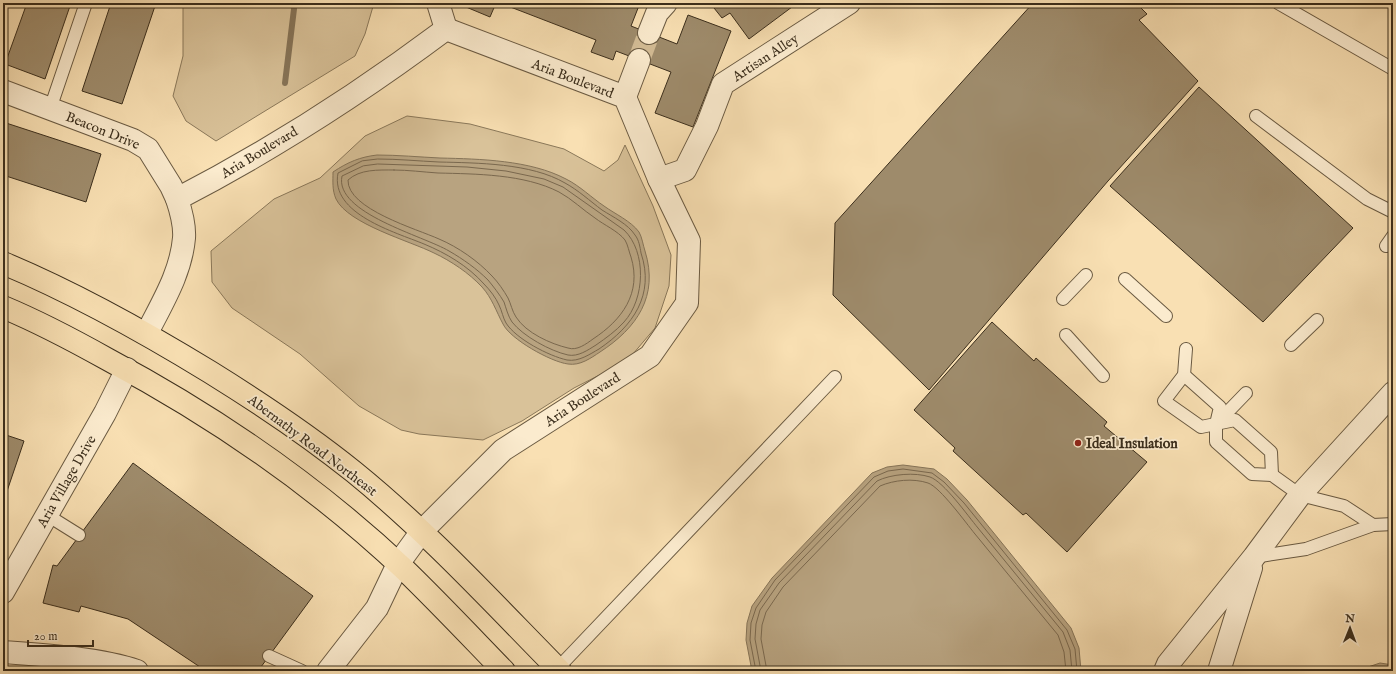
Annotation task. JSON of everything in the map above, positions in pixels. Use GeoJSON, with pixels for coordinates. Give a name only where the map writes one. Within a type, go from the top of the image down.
{"type":"FeatureCollection","features":[{"type":"Feature","properties":{"kind":"main road","name":"Abernathy Road Northeast"},"geometry":{"type":"LineString","coordinates":[[3,263],[54,284],[147,334],[274,412],[354,472],[422,531],[559,670]]}},
{"type":"Feature","properties":{"kind":"main road"},"geometry":{"type":"LineString","coordinates":[[3,307],[37,321],[147,380],[251,445],[328,503],[398,564],[504,671]]}},
{"type":"Feature","properties":{"kind":"street"},"geometry":{"type":"LineString","coordinates":[[438,3],[446,29]]}},
{"type":"Feature","properties":{"kind":"street"},"geometry":{"type":"LineString","coordinates":[[649,33],[657,13],[666,3]]}},
{"type":"Feature","properties":{"kind":"street","name":"Artisan Alley"},"geometry":{"type":"LineString","coordinates":[[659,179],[685,170],[707,126],[722,84],[849,3]]}},
{"type":"Feature","properties":{"kind":"street","name":"Aria Boulevard"},"geometry":{"type":"LineString","coordinates":[[177,199],[263,151],[362,88],[446,29],[625,97],[659,179],[689,241],[687,303],[650,356],[503,450],[422,531],[398,564],[377,608],[328,671]]}},
{"type":"Feature","properties":{"kind":"street"},"geometry":{"type":"LineString","coordinates":[[625,97],[639,60]]}},
{"type":"Feature","properties":{"kind":"street","name":"Beacon Drive"},"geometry":{"type":"LineString","coordinates":[[3,91],[114,132],[133,140],[148,149],[171,186],[177,199]]}},
{"type":"Feature","properties":{"kind":"street"},"geometry":{"type":"LineString","coordinates":[[147,334],[174,280],[181,259],[184,237],[183,218],[177,199]]}},
{"type":"Feature","properties":{"kind":"street","name":"Aria Village Drive"},"geometry":{"type":"LineString","coordinates":[[3,592],[105,413],[127,369]]}},
{"type":"Feature","properties":{"kind":"street"},"geometry":{"type":"LineString","coordinates":[[1165,671],[1168,664],[1254,557],[1300,495],[1393,393]]}},
{"type":"Feature","properties":{"kind":"street"},"geometry":{"type":"LineString","coordinates":[[1219,671],[1254,557]]}},
{"type":"Feature","properties":{"kind":"street"},"geometry":{"type":"LineString","coordinates":[[3,652],[46,655],[124,666],[137,671]]}},
{"type":"Feature","properties":{"kind":"lane"},"geometry":{"type":"LineString","coordinates":[[50,109],[86,3]]}},
{"type":"Feature","properties":{"kind":"lane"},"geometry":{"type":"LineString","coordinates":[[1278,3],[1393,69]]}},
{"type":"Feature","properties":{"kind":"lane"},"geometry":{"type":"LineString","coordinates":[[1256,116],[1367,199],[1393,212]]}},
{"type":"Feature","properties":{"kind":"lane"},"geometry":{"type":"LineString","coordinates":[[1063,299],[1086,275]]}},
{"type":"Feature","properties":{"kind":"lane"},"geometry":{"type":"LineString","coordinates":[[1125,279],[1166,316]]}},
{"type":"Feature","properties":{"kind":"lane"},"geometry":{"type":"LineString","coordinates":[[1291,345],[1317,320]]}},
{"type":"Feature","properties":{"kind":"lane"},"geometry":{"type":"LineString","coordinates":[[1066,336],[1104,376]]}},
{"type":"Feature","properties":{"kind":"lane"},"geometry":{"type":"LineString","coordinates":[[1186,349],[1184,375],[1164,401],[1201,427],[1235,420],[1271,452],[1272,475]]}},
{"type":"Feature","properties":{"kind":"lane"},"geometry":{"type":"LineString","coordinates":[[1184,375],[1220,407],[1216,424],[1216,442],[1252,474],[1272,475],[1300,495],[1344,506],[1373,525]]}},
{"type":"Feature","properties":{"kind":"lane"},"geometry":{"type":"LineString","coordinates":[[559,670],[835,377]]}},
{"type":"Feature","properties":{"kind":"lane"},"geometry":{"type":"LineString","coordinates":[[1216,424],[1246,393]]}},
{"type":"Feature","properties":{"kind":"lane"},"geometry":{"type":"LineString","coordinates":[[46,515],[79,535]]}},
{"type":"Feature","properties":{"kind":"lane"},"geometry":{"type":"LineString","coordinates":[[1254,557],[1306,549],[1373,525],[1393,524]]}},
{"type":"Feature","properties":{"kind":"lane"},"geometry":{"type":"LineString","coordinates":[[269,656],[302,671]]}},
{"type":"Feature","properties":{"kind":"shaded area"},"geometry":{"type":"Polygon","coordinates":[[[183,3],[374,3],[365,34],[355,56],[216,141],[186,121],[173,96],[183,56],[183,3]]]}},
{"type":"Feature","properties":{"kind":"shaded area"},"geometry":{"type":"Polygon","coordinates":[[[407,116],[470,124],[564,149],[604,171],[618,160],[625,145],[653,206],[671,255],[669,286],[655,328],[627,361],[574,388],[522,421],[483,440],[419,434],[401,430],[359,406],[300,354],[232,308],[212,282],[211,251],[274,199],[320,178],[365,136],[407,116]]]}},
{"type":"Feature","properties":{"kind":"water"},"geometry":{"type":"Polygon","coordinates":[[[377,155],[488,160],[521,164],[552,173],[566,179],[627,221],[639,232],[649,267],[647,296],[642,309],[625,332],[613,343],[593,357],[581,363],[568,364],[561,362],[532,349],[522,343],[507,330],[485,291],[466,272],[434,253],[366,224],[343,208],[335,196],[333,172],[354,160],[377,155]]]}},
{"type":"Feature","properties":{"kind":"water"},"geometry":{"type":"Polygon","coordinates":[[[903,465],[934,469],[947,479],[967,500],[1071,628],[1079,648],[1081,671],[752,671],[746,640],[747,623],[752,606],[772,578],[872,473],[887,467],[903,465]]]}},
{"type":"Feature","properties":{"kind":"water"},"geometry":{"type":"Polygon","coordinates":[[[1380,663],[1393,665],[1393,671],[1356,671],[1380,663]]]}},
{"type":"Feature","properties":{"kind":"building"},"geometry":{"type":"Polygon","coordinates":[[[27,3],[71,3],[45,79],[5,64],[27,3]]]}},
{"type":"Feature","properties":{"kind":"building"},"geometry":{"type":"Polygon","coordinates":[[[111,3],[156,3],[122,104],[82,91],[111,3]]]}},
{"type":"Feature","properties":{"kind":"building"},"geometry":{"type":"Polygon","coordinates":[[[467,3],[496,3],[490,17],[466,7],[467,3]]]}},
{"type":"Feature","properties":{"kind":"building"},"geometry":{"type":"Polygon","coordinates":[[[500,3],[640,3],[631,26],[677,44],[688,15],[731,31],[693,127],[655,113],[671,72],[616,51],[613,60],[591,52],[596,40],[500,3]]]}},
{"type":"Feature","properties":{"kind":"building"},"geometry":{"type":"Polygon","coordinates":[[[710,3],[796,4],[749,39],[730,13],[722,18],[710,3]]]}},
{"type":"Feature","properties":{"kind":"building"},"geometry":{"type":"Polygon","coordinates":[[[1033,3],[1136,3],[1147,14],[1139,20],[1198,81],[1108,181],[929,390],[833,295],[835,223],[1033,3]]]}},
{"type":"Feature","properties":{"kind":"building"},"geometry":{"type":"Polygon","coordinates":[[[1199,87],[1353,228],[1263,322],[1110,186],[1199,87]]]}},
{"type":"Feature","properties":{"kind":"building"},"geometry":{"type":"Polygon","coordinates":[[[3,122],[101,154],[86,202],[3,175],[3,122]]]}},
{"type":"Feature","properties":{"kind":"building"},"geometry":{"type":"Polygon","coordinates":[[[992,322],[1034,361],[1036,358],[1107,422],[1104,426],[1147,462],[1067,552],[1026,513],[1023,515],[953,451],[955,448],[914,410],[992,322]]]}},
{"type":"Feature","properties":{"kind":"building"},"geometry":{"type":"Polygon","coordinates":[[[3,434],[24,441],[3,503],[3,434]]]}},
{"type":"Feature","properties":{"kind":"building"},"geometry":{"type":"Polygon","coordinates":[[[133,463],[313,596],[258,671],[206,671],[128,619],[81,606],[79,612],[43,603],[53,565],[57,566],[133,463]]]}},
{"type":"Feature","properties":{"kind":"waterway"},"geometry":{"type":"LineString","coordinates":[[285,83],[294,9],[293,3]]}},
{"type":"Feature","properties":{"kind":"tunnel"},"geometry":{"type":"LineString","coordinates":[[639,60],[649,33]]}},
{"type":"Feature","properties":{"kind":"place","name":"Ideal Insulation"},"geometry":{"type":"Point","coordinates":[1078,443]}}]}
